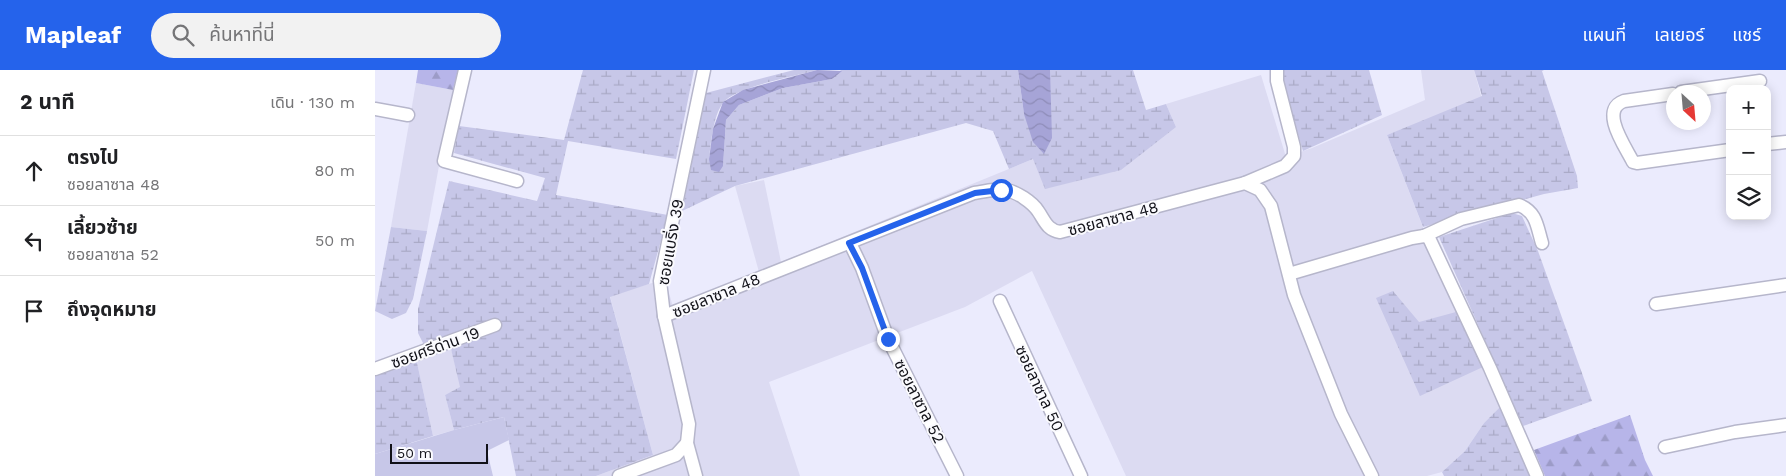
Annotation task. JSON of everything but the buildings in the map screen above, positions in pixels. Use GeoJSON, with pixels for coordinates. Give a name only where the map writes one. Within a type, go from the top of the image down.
{"type":"FeatureCollection","features":[{"type":"Feature","properties":{"kind":"street"},"geometry":{"type":"LineString","coordinates":[[465,70],[444,162],[517,181]]}},
{"type":"Feature","properties":{"kind":"street","name":"ซอยแบริ่ง 39"},"geometry":{"type":"LineString","coordinates":[[696,476],[687,443],[689,424],[664,316],[661,276],[704,70]]}},
{"type":"Feature","properties":{"kind":"street","name":"ซอยลาซาล 48"},"geometry":{"type":"LineString","coordinates":[[664,316],[975,193],[1007,190],[1029,202],[1038,211],[1046,226],[1060,232],[1245,183],[1285,166],[1294,156],[1294,147],[1277,81],[1277,70]]}},
{"type":"Feature","properties":{"kind":"street"},"geometry":{"type":"LineString","coordinates":[[1711,88],[1760,81]]}},
{"type":"Feature","properties":{"kind":"street"},"geometry":{"type":"LineString","coordinates":[[1666,95],[1620,102],[1613,110],[1613,122],[1633,162],[1726,151]]}},
{"type":"Feature","properties":{"kind":"street"},"geometry":{"type":"LineString","coordinates":[[375,109],[408,115]]}},
{"type":"Feature","properties":{"kind":"street"},"geometry":{"type":"LineString","coordinates":[[1771,144],[1786,142]]}},
{"type":"Feature","properties":{"kind":"street"},"geometry":{"type":"LineString","coordinates":[[1245,183],[1260,190],[1271,206],[1294,295],[1338,406],[1372,476]]}},
{"type":"Feature","properties":{"kind":"street"},"geometry":{"type":"LineString","coordinates":[[1289,274],[1425,236],[1461,219],[1519,205],[1527,208],[1535,217],[1542,243]]}},
{"type":"Feature","properties":{"kind":"street"},"geometry":{"type":"LineString","coordinates":[[1425,236],[1429,238],[1469,323],[1537,476]]}},
{"type":"Feature","properties":{"kind":"street","name":"ซอยลาซาล 52"},"geometry":{"type":"LineString","coordinates":[[849,243],[862,268],[888,339],[957,476]]}},
{"type":"Feature","properties":{"kind":"street"},"geometry":{"type":"LineString","coordinates":[[1656,304],[1786,285]]}},
{"type":"Feature","properties":{"kind":"street","name":"ซอยลาซาล 50"},"geometry":{"type":"LineString","coordinates":[[1000,301],[1081,476]]}},
{"type":"Feature","properties":{"kind":"street","name":"ซอยศรีด่าน 19"},"geometry":{"type":"LineString","coordinates":[[375,369],[495,325]]}},
{"type":"Feature","properties":{"kind":"street"},"geometry":{"type":"LineString","coordinates":[[1665,447],[1735,432],[1786,426]]}},
{"type":"Feature","properties":{"kind":"street"},"geometry":{"type":"LineString","coordinates":[[619,476],[677,455],[687,443]]}},
{"type":"Feature","properties":{"kind":"shaded area"},"geometry":{"type":"Polygon","coordinates":[[[1421,70],[1474,70],[1482,99],[1387,135],[1456,312],[1500,407],[1484,423],[1465,451],[1442,472],[1427,476],[1126,476],[1032,271],[965,307],[769,382],[800,476],[596,476],[653,455],[610,296],[665,279],[673,307],[759,272],[735,186],[764,180],[781,262],[1033,159],[1176,127],[1166,104],[1261,75],[1286,157],[1312,148],[1425,100],[1421,70]]]}},
{"type":"Feature","properties":{"kind":"shaded area"},"geometry":{"type":"Polygon","coordinates":[[[416,83],[453,90],[427,231],[391,227],[416,83]]]}},
{"type":"Feature","properties":{"kind":"shaded area"},"geometry":{"type":"Polygon","coordinates":[[[451,349],[461,387],[445,395],[454,430],[433,436],[416,358],[451,349]]]}},
{"type":"Feature","properties":{"kind":"green space"},"geometry":{"type":"Polygon","coordinates":[[[418,70],[458,70],[453,90],[416,83],[418,70]]]}},
{"type":"Feature","properties":{"kind":"green space"},"geometry":{"type":"Polygon","coordinates":[[[583,70],[694,70],[676,159],[568,141],[556,195],[668,215],[649,284],[610,297],[653,455],[596,476],[516,476],[504,417],[454,430],[445,395],[460,387],[451,349],[434,355],[423,343],[418,333],[418,309],[449,181],[537,201],[545,178],[454,153],[459,126],[564,140],[583,70]]]}},
{"type":"Feature","properties":{"kind":"green space"},"geometry":{"type":"Polygon","coordinates":[[[794,70],[817,70],[752,87],[729,97],[723,103],[715,122],[709,159],[723,166],[726,120],[739,105],[783,88],[832,79],[841,70],[1018,70],[1024,114],[1050,88],[1050,70],[1133,70],[1146,110],[1166,104],[1176,127],[1121,170],[1045,189],[1033,159],[1009,169],[993,131],[966,123],[735,186],[682,211],[706,93],[794,70]]]}},
{"type":"Feature","properties":{"kind":"green space"},"geometry":{"type":"Polygon","coordinates":[[[1284,70],[1369,70],[1382,115],[1303,151],[1281,78],[1284,70]]]}},
{"type":"Feature","properties":{"kind":"green space"},"geometry":{"type":"Polygon","coordinates":[[[1474,70],[1544,70],[1542,71],[1577,176],[1578,188],[1544,194],[1423,227],[1387,135],[1482,96],[1474,70]]]}},
{"type":"Feature","properties":{"kind":"green space"},"geometry":{"type":"Polygon","coordinates":[[[1512,213],[1522,216],[1538,251],[1592,401],[1523,426],[1439,237],[1512,213]]]}},
{"type":"Feature","properties":{"kind":"green space"},"geometry":{"type":"Polygon","coordinates":[[[391,227],[427,231],[413,299],[406,313],[392,319],[375,311],[391,227]]]}},
{"type":"Feature","properties":{"kind":"green space"},"geometry":{"type":"Polygon","coordinates":[[[1393,291],[1419,322],[1456,312],[1483,367],[1420,396],[1376,298],[1393,291]]]}},
{"type":"Feature","properties":{"kind":"green space"},"geometry":{"type":"Polygon","coordinates":[[[416,358],[433,436],[375,454],[375,373],[416,358]]]}},
{"type":"Feature","properties":{"kind":"green space"},"geometry":{"type":"Polygon","coordinates":[[[1500,407],[1532,476],[1444,476],[1442,472],[1465,451],[1484,423],[1500,407]]]}},
{"type":"Feature","properties":{"kind":"green space"},"geometry":{"type":"Polygon","coordinates":[[[1630,415],[1645,460],[1653,476],[1545,476],[1534,450],[1630,415]]]}},
{"type":"Feature","properties":{"kind":"green space"},"geometry":{"type":"Polygon","coordinates":[[[504,417],[509,440],[487,451],[493,476],[375,476],[375,454],[504,417]]]}},
{"type":"Feature","properties":{"kind":"water"},"geometry":{"type":"Polygon","coordinates":[[[817,70],[842,71],[832,79],[783,88],[739,105],[726,120],[723,166],[719,172],[711,170],[709,159],[713,129],[723,102],[743,90],[817,70]]]}},
{"type":"Feature","properties":{"kind":"water"},"geometry":{"type":"Polygon","coordinates":[[[1018,70],[1050,70],[1052,138],[1044,154],[1033,142],[1024,114],[1018,70]]]}},
{"type":"Feature","properties":{"kind":"route"},"geometry":{"type":"LineString","coordinates":[[888,339],[862,268],[849,243],[975,193],[1001,190]]}}]}
